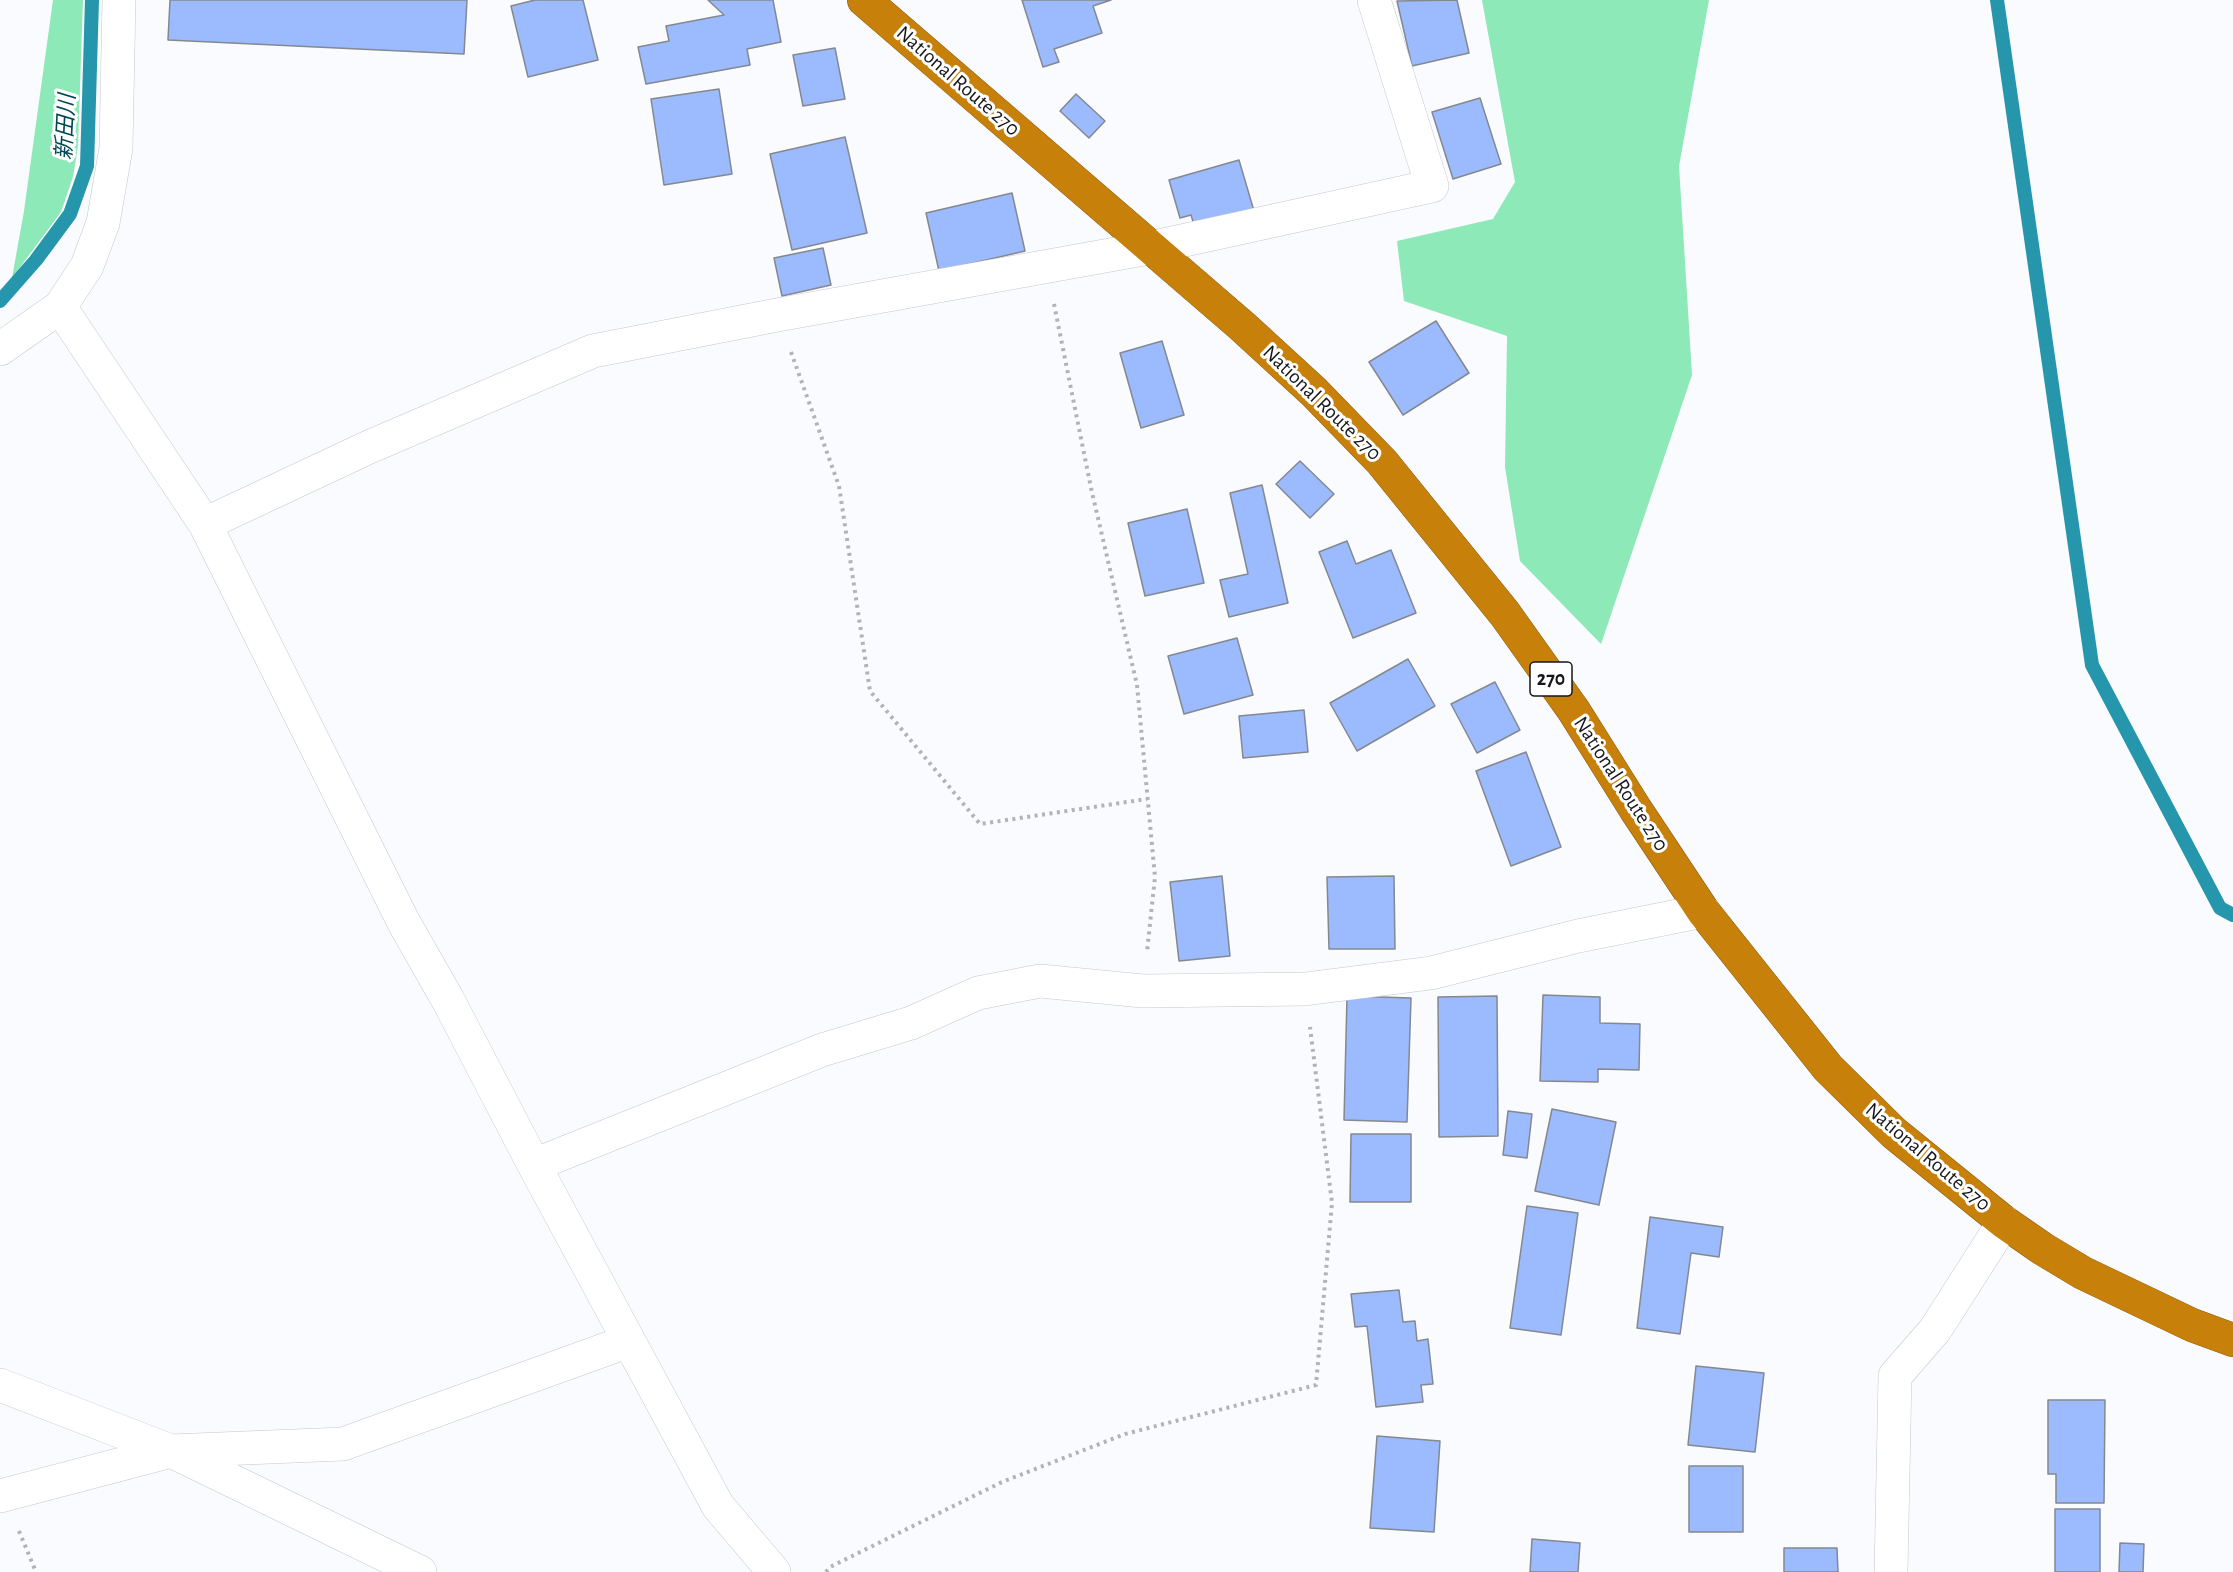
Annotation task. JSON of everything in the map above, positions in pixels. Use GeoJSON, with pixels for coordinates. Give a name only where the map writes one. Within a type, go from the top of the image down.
{"type":"FeatureCollection","features":[{"type":"Feature","properties":{"kind":"highway","name":"National Route 270"},"geometry":{"type":"LineString","coordinates":[[864,0],[1314,392],[1382,462],[1504,614],[1574,711],[1703,911],[1828,1068],[1894,1134],[2004,1222],[2043,1249],[2083,1273],[2192,1325],[2233,1340]]}},
{"type":"Feature","properties":{"kind":"street"},"geometry":{"type":"LineString","coordinates":[[3,354],[60,307],[87,266],[103,223],[116,148],[119,0]]}},
{"type":"Feature","properties":{"kind":"street"},"geometry":{"type":"LineString","coordinates":[[205,524],[369,447],[593,351],[777,315],[1149,248],[1432,186],[1374,0]]}},
{"type":"Feature","properties":{"kind":"street"},"geometry":{"type":"LineString","coordinates":[[60,307],[205,524],[403,921],[448,1000],[534,1165],[718,1506],[774,1572]]}},
{"type":"Feature","properties":{"kind":"street"},"geometry":{"type":"LineString","coordinates":[[534,1165],[822,1050],[911,1023],[978,993],[1040,981],[1143,991],[1305,989],[1431,973],[1578,936],[1703,911]]}},
{"type":"Feature","properties":{"kind":"street"},"geometry":{"type":"LineString","coordinates":[[1891,1572],[1894,1376],[1935,1330],[2004,1222]]}},
{"type":"Feature","properties":{"kind":"street"},"geometry":{"type":"LineString","coordinates":[[0,1496],[171,1451],[343,1444],[629,1341]]}},
{"type":"Feature","properties":{"kind":"street"},"geometry":{"type":"LineString","coordinates":[[0,1385],[171,1451],[420,1572]]}},
{"type":"Feature","properties":{"kind":"path"},"geometry":{"type":"LineString","coordinates":[[1046,268],[1091,488],[1137,685],[1155,877],[1143,991]]}},
{"type":"Feature","properties":{"kind":"path"},"geometry":{"type":"LineString","coordinates":[[777,315],[839,486],[870,691],[980,824],[1147,799]]}},
{"type":"Feature","properties":{"kind":"path"},"geometry":{"type":"LineString","coordinates":[[826,1572],[830,1567],[1002,1482],[1125,1434],[1316,1385],[1332,1203],[1305,989]]}},
{"type":"Feature","properties":{"kind":"green space"},"geometry":{"type":"Polygon","coordinates":[[[53,0],[83,0],[78,146],[73,177],[61,212],[12,278],[24,211],[53,0]]]}},
{"type":"Feature","properties":{"kind":"green space"},"geometry":{"type":"Polygon","coordinates":[[[1482,0],[1709,0],[1679,166],[1692,375],[1601,644],[1520,561],[1505,467],[1507,336],[1404,301],[1397,241],[1493,219],[1515,182],[1482,0]]]}},
{"type":"Feature","properties":{"kind":"building"},"geometry":{"type":"Polygon","coordinates":[[[170,0],[467,0],[464,54],[168,40],[170,0]]]}},
{"type":"Feature","properties":{"kind":"building"},"geometry":{"type":"Polygon","coordinates":[[[535,0],[583,0],[598,60],[528,77],[511,6],[535,0]]]}},
{"type":"Feature","properties":{"kind":"building"},"geometry":{"type":"Polygon","coordinates":[[[708,0],[773,0],[781,42],[747,49],[750,65],[646,84],[638,47],[669,41],[666,26],[724,15],[708,0]]]}},
{"type":"Feature","properties":{"kind":"building"},"geometry":{"type":"Polygon","coordinates":[[[1022,0],[1111,0],[1093,6],[1102,33],[1054,49],[1059,62],[1043,67],[1022,0]]]}},
{"type":"Feature","properties":{"kind":"building"},"geometry":{"type":"Polygon","coordinates":[[[1457,0],[1469,53],[1412,66],[1397,1],[1457,0]]]}},
{"type":"Feature","properties":{"kind":"building"},"geometry":{"type":"Polygon","coordinates":[[[835,48],[845,99],[803,106],[793,55],[835,48]]]}},
{"type":"Feature","properties":{"kind":"building"},"geometry":{"type":"Polygon","coordinates":[[[719,89],[732,174],[664,185],[651,99],[719,89]]]}},
{"type":"Feature","properties":{"kind":"building"},"geometry":{"type":"Polygon","coordinates":[[[1076,94],[1105,121],[1089,138],[1060,111],[1076,94]]]}},
{"type":"Feature","properties":{"kind":"building"},"geometry":{"type":"Polygon","coordinates":[[[1480,98],[1501,164],[1453,179],[1432,112],[1480,98]]]}},
{"type":"Feature","properties":{"kind":"building"},"geometry":{"type":"Polygon","coordinates":[[[845,137],[867,233],[792,250],[770,154],[845,137]]]}},
{"type":"Feature","properties":{"kind":"building"},"geometry":{"type":"Polygon","coordinates":[[[1239,160],[1254,211],[1195,228],[1191,215],[1180,218],[1169,180],[1239,160]]]}},
{"type":"Feature","properties":{"kind":"building"},"geometry":{"type":"Polygon","coordinates":[[[1012,193],[1025,251],[939,271],[926,213],[1012,193]]]}},
{"type":"Feature","properties":{"kind":"building"},"geometry":{"type":"Polygon","coordinates":[[[823,248],[831,285],[782,296],[774,258],[823,248]]]}},
{"type":"Feature","properties":{"kind":"building"},"geometry":{"type":"Polygon","coordinates":[[[1436,321],[1469,373],[1403,415],[1369,362],[1436,321]]]}},
{"type":"Feature","properties":{"kind":"building"},"geometry":{"type":"Polygon","coordinates":[[[1162,341],[1184,415],[1141,428],[1120,353],[1162,341]]]}},
{"type":"Feature","properties":{"kind":"building"},"geometry":{"type":"Polygon","coordinates":[[[1300,461],[1334,494],[1310,518],[1276,484],[1300,461]]]}},
{"type":"Feature","properties":{"kind":"building"},"geometry":{"type":"Polygon","coordinates":[[[1262,485],[1288,603],[1229,617],[1220,580],[1248,574],[1230,493],[1262,485]]]}},
{"type":"Feature","properties":{"kind":"building"},"geometry":{"type":"Polygon","coordinates":[[[1187,509],[1204,583],[1145,596],[1128,523],[1187,509]]]}},
{"type":"Feature","properties":{"kind":"building"},"geometry":{"type":"Polygon","coordinates":[[[1347,541],[1356,564],[1391,550],[1416,613],[1353,638],[1319,552],[1347,541]]]}},
{"type":"Feature","properties":{"kind":"building"},"geometry":{"type":"Polygon","coordinates":[[[1237,638],[1253,695],[1184,714],[1168,656],[1237,638]]]}},
{"type":"Feature","properties":{"kind":"building"},"geometry":{"type":"Polygon","coordinates":[[[1408,659],[1435,706],[1357,751],[1330,703],[1408,659]]]}},
{"type":"Feature","properties":{"kind":"building"},"geometry":{"type":"Polygon","coordinates":[[[1495,682],[1520,730],[1477,753],[1451,704],[1495,682]]]}},
{"type":"Feature","properties":{"kind":"building"},"geometry":{"type":"Polygon","coordinates":[[[1304,710],[1308,752],[1243,758],[1239,716],[1304,710]]]}},
{"type":"Feature","properties":{"kind":"building"},"geometry":{"type":"Polygon","coordinates":[[[1526,752],[1561,847],[1511,866],[1476,771],[1526,752]]]}},
{"type":"Feature","properties":{"kind":"building"},"geometry":{"type":"Polygon","coordinates":[[[1222,876],[1230,956],[1179,961],[1170,882],[1222,876]]]}},
{"type":"Feature","properties":{"kind":"building"},"geometry":{"type":"Polygon","coordinates":[[[1394,876],[1395,949],[1329,949],[1327,877],[1394,876]]]}},
{"type":"Feature","properties":{"kind":"building"},"geometry":{"type":"Polygon","coordinates":[[[1543,995],[1600,997],[1600,1023],[1640,1024],[1639,1070],[1598,1069],[1598,1082],[1540,1081],[1543,995]]]}},
{"type":"Feature","properties":{"kind":"building"},"geometry":{"type":"Polygon","coordinates":[[[1347,996],[1411,998],[1407,1122],[1344,1120],[1347,996]]]}},
{"type":"Feature","properties":{"kind":"building"},"geometry":{"type":"Polygon","coordinates":[[[1497,996],[1498,1136],[1439,1137],[1438,997],[1497,996]]]}},
{"type":"Feature","properties":{"kind":"building"},"geometry":{"type":"Polygon","coordinates":[[[1552,1109],[1616,1122],[1599,1205],[1535,1191],[1552,1109]]]}},
{"type":"Feature","properties":{"kind":"building"},"geometry":{"type":"Polygon","coordinates":[[[1508,1111],[1532,1114],[1527,1158],[1503,1155],[1508,1111]]]}},
{"type":"Feature","properties":{"kind":"building"},"geometry":{"type":"Polygon","coordinates":[[[1351,1134],[1411,1134],[1411,1202],[1350,1202],[1351,1134]]]}},
{"type":"Feature","properties":{"kind":"building"},"geometry":{"type":"Polygon","coordinates":[[[1527,1206],[1578,1213],[1561,1335],[1510,1328],[1527,1206]]]}},
{"type":"Feature","properties":{"kind":"building"},"geometry":{"type":"Polygon","coordinates":[[[1650,1217],[1723,1227],[1719,1257],[1691,1253],[1680,1334],[1637,1328],[1650,1217]]]}},
{"type":"Feature","properties":{"kind":"building"},"geometry":{"type":"Polygon","coordinates":[[[1399,1290],[1403,1322],[1415,1321],[1417,1341],[1428,1339],[1433,1384],[1421,1385],[1423,1402],[1376,1407],[1367,1326],[1355,1327],[1351,1294],[1399,1290]]]}},
{"type":"Feature","properties":{"kind":"building"},"geometry":{"type":"Polygon","coordinates":[[[1696,1366],[1764,1373],[1755,1452],[1688,1445],[1696,1366]]]}},
{"type":"Feature","properties":{"kind":"building"},"geometry":{"type":"Polygon","coordinates":[[[2048,1400],[2105,1400],[2104,1503],[2056,1503],[2056,1474],[2048,1474],[2048,1400]]]}},
{"type":"Feature","properties":{"kind":"building"},"geometry":{"type":"Polygon","coordinates":[[[1377,1436],[1440,1441],[1434,1532],[1370,1528],[1377,1436]]]}},
{"type":"Feature","properties":{"kind":"building"},"geometry":{"type":"Polygon","coordinates":[[[1689,1466],[1743,1466],[1743,1532],[1689,1532],[1689,1466]]]}},
{"type":"Feature","properties":{"kind":"building"},"geometry":{"type":"Polygon","coordinates":[[[2055,1509],[2100,1509],[2100,1572],[2055,1572],[2055,1509]]]}},
{"type":"Feature","properties":{"kind":"building"},"geometry":{"type":"Polygon","coordinates":[[[1532,1539],[1580,1543],[1578,1572],[1530,1572],[1532,1539]]]}},
{"type":"Feature","properties":{"kind":"building"},"geometry":{"type":"Polygon","coordinates":[[[2120,1543],[2144,1544],[2143,1572],[2119,1572],[2120,1543]]]}},
{"type":"Feature","properties":{"kind":"building"},"geometry":{"type":"Polygon","coordinates":[[[1784,1548],[1837,1548],[1838,1572],[1784,1572],[1784,1548]]]}},
{"type":"Feature","properties":{"kind":"waterway","name":"新田川"},"geometry":{"type":"LineString","coordinates":[[0,301],[36,260],[70,214],[87,166],[92,0]]}},
{"type":"Feature","properties":{"kind":"waterway"},"geometry":{"type":"LineString","coordinates":[[1997,0],[2092,665],[2220,908],[2233,915]]}}]}
